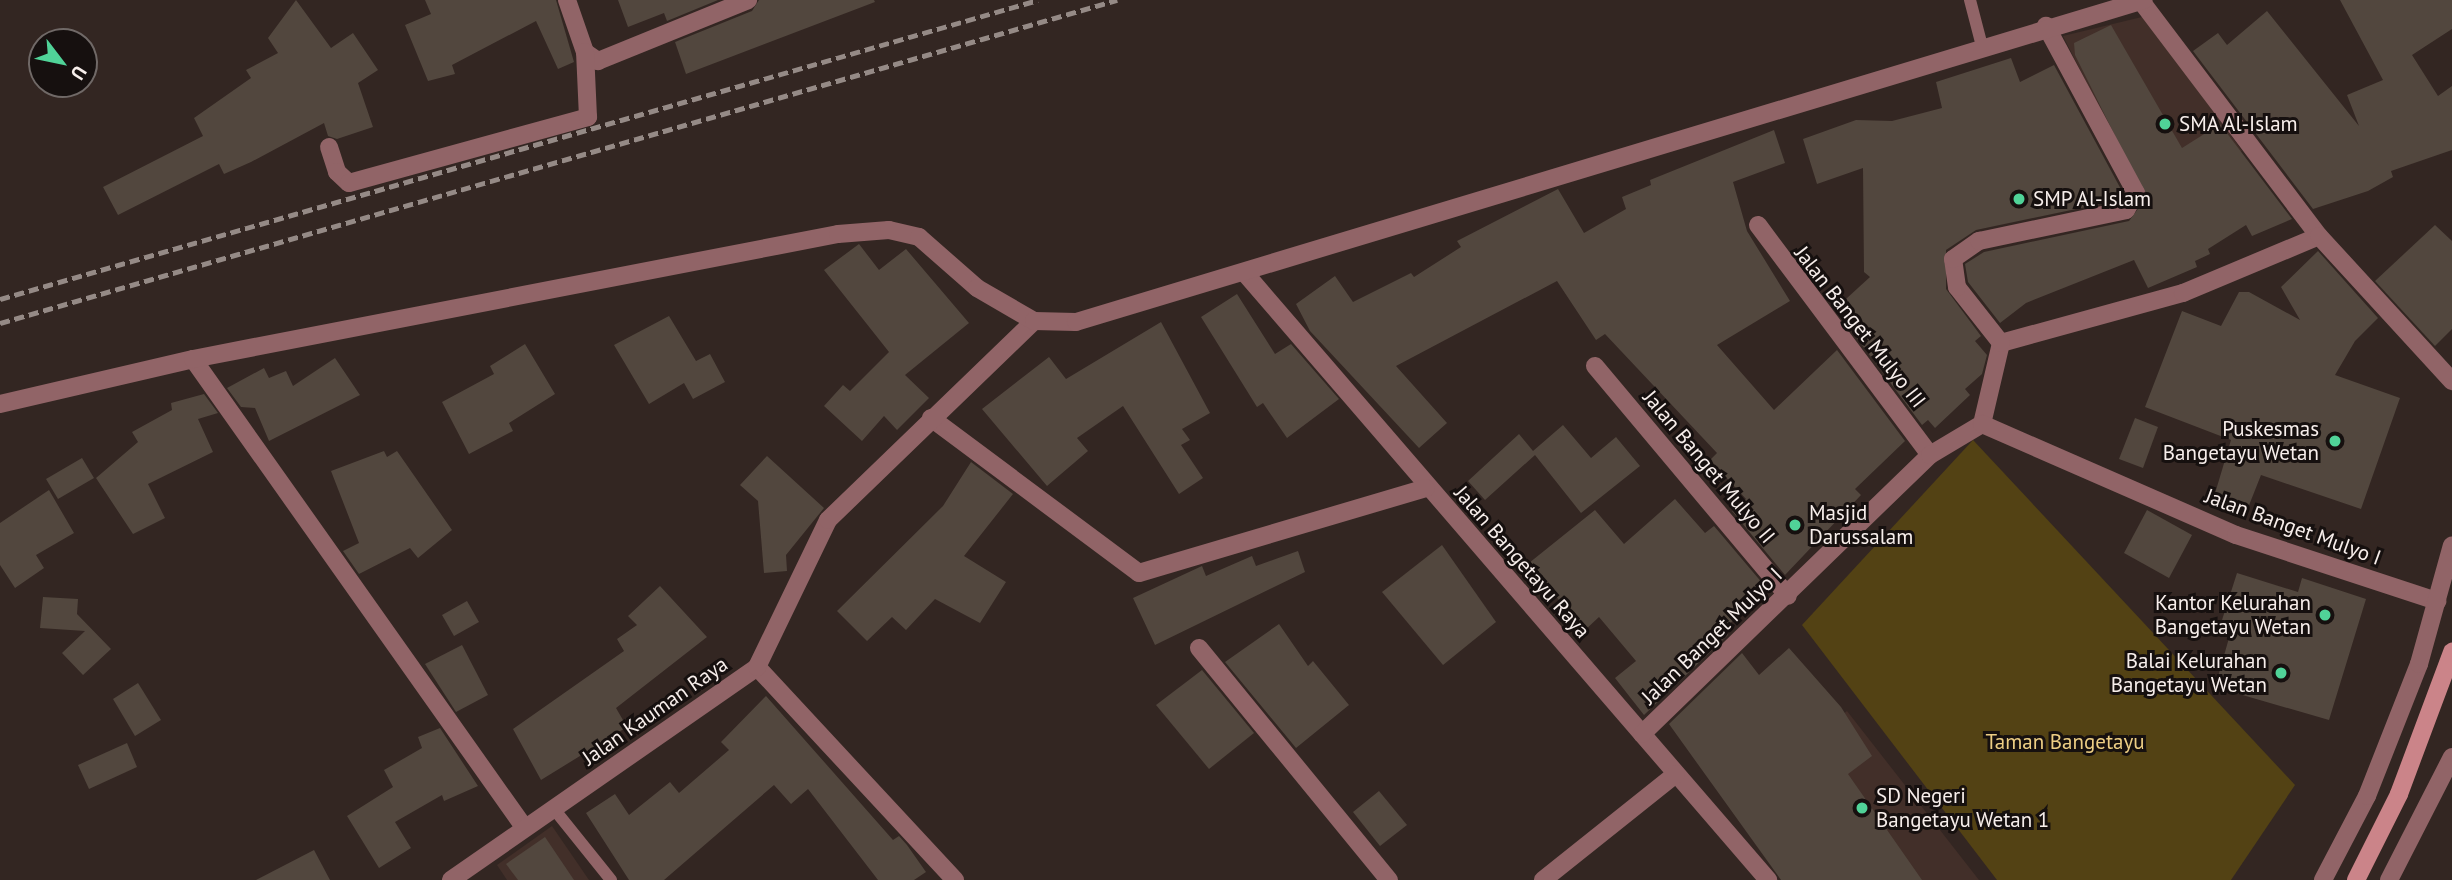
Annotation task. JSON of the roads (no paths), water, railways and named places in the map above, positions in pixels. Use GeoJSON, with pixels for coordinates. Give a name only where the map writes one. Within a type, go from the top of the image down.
{"type":"FeatureCollection","features":[{"type":"Feature","properties":{"kind":"main road"},"geometry":{"type":"LineString","coordinates":[[2356,880],[2399,793],[2452,652]]}},
{"type":"Feature","properties":{"kind":"street"},"geometry":{"type":"LineString","coordinates":[[329,147],[337,172],[349,183],[588,117],[585,52],[567,0]]}},
{"type":"Feature","properties":{"kind":"street"},"geometry":{"type":"LineString","coordinates":[[585,52],[606,60],[748,0]]}},
{"type":"Feature","properties":{"kind":"street"},"geometry":{"type":"LineString","coordinates":[[0,404],[193,359],[889,230],[919,237],[977,288],[1034,321],[1076,322],[2046,26],[2143,0],[2319,236],[2452,381]]}},
{"type":"Feature","properties":{"kind":"street"},"geometry":{"type":"LineString","coordinates":[[2001,343],[1957,288],[1953,259],[1979,241],[2126,210],[2136,194],[2046,26]]}},
{"type":"Feature","properties":{"kind":"street","name":"Jalan Banget Mulyo III"},"geometry":{"type":"LineString","coordinates":[[1758,225],[1930,455]]}},
{"type":"Feature","properties":{"kind":"street"},"geometry":{"type":"LineString","coordinates":[[2001,343],[2183,293],[2319,236]]}},
{"type":"Feature","properties":{"kind":"street","name":"Jalan Bangetayu Raya"},"geometry":{"type":"LineString","coordinates":[[1244,272],[1426,488],[1768,880]]}},
{"type":"Feature","properties":{"kind":"street","name":"Jalan Kauman Raya"},"geometry":{"type":"LineString","coordinates":[[451,880],[757,667],[828,520],[1034,321]]}},
{"type":"Feature","properties":{"kind":"street"},"geometry":{"type":"LineString","coordinates":[[1982,424],[2001,343]]}},
{"type":"Feature","properties":{"kind":"street"},"geometry":{"type":"LineString","coordinates":[[193,359],[524,827]]}},
{"type":"Feature","properties":{"kind":"street","name":"Jalan Banget Mulyo II"},"geometry":{"type":"LineString","coordinates":[[1595,366],[1788,596]]}},
{"type":"Feature","properties":{"kind":"street"},"geometry":{"type":"LineString","coordinates":[[931,418],[1139,573],[1426,488]]}},
{"type":"Feature","properties":{"kind":"street","name":"Jalan Banget Mulyo I"},"geometry":{"type":"LineString","coordinates":[[1642,734],[1788,596],[1930,455],[1982,424],[2236,535],[2437,601]]}},
{"type":"Feature","properties":{"kind":"street"},"geometry":{"type":"LineString","coordinates":[[2323,880],[2367,796],[2437,601],[2452,545]]}},
{"type":"Feature","properties":{"kind":"street"},"geometry":{"type":"LineString","coordinates":[[1199,649],[1389,880]]}},
{"type":"Feature","properties":{"kind":"street"},"geometry":{"type":"LineString","coordinates":[[757,667],[956,880]]}},
{"type":"Feature","properties":{"kind":"street"},"geometry":{"type":"LineString","coordinates":[[2389,880],[2452,757]]}},
{"type":"Feature","properties":{"kind":"street"},"geometry":{"type":"LineString","coordinates":[[1543,880],[1676,774]]}},
{"type":"Feature","properties":{"kind":"lane"},"geometry":{"type":"LineString","coordinates":[[1970,0],[1982,46]]}},
{"type":"Feature","properties":{"kind":"lane"},"geometry":{"type":"LineString","coordinates":[[554,809],[611,880]]}},
{"type":"Feature","properties":{"kind":"railway"},"geometry":{"type":"LineString","coordinates":[[0,299],[1038,0]]}},
{"type":"Feature","properties":{"kind":"railway"},"geometry":{"type":"LineString","coordinates":[[0,323],[1117,0]]}},
{"type":"Feature","properties":{"kind":"place","name":"SMA Al-Islam"},"geometry":{"type":"Point","coordinates":[2165,124]}},
{"type":"Feature","properties":{"kind":"place","name":"SMP Al-Islam"},"geometry":{"type":"Point","coordinates":[2019,199]}},
{"type":"Feature","properties":{"kind":"place","name":"Puskesmas Bangetayu Wetan"},"geometry":{"type":"Point","coordinates":[2335,441]}},
{"type":"Feature","properties":{"kind":"place","name":"Masjid Darussalam"},"geometry":{"type":"Point","coordinates":[1795,525]}},
{"type":"Feature","properties":{"kind":"place","name":"Kantor Kelurahan Bangetayu Wetan"},"geometry":{"type":"Point","coordinates":[2325,615]}},
{"type":"Feature","properties":{"kind":"place","name":"Balai Kelurahan Bangetayu Wetan"},"geometry":{"type":"Point","coordinates":[2281,673]}},
{"type":"Feature","properties":{"kind":"place","name":"SD Negeri Bangetayu Wetan 1"},"geometry":{"type":"Point","coordinates":[1862,808]}},
{"type":"Feature","properties":{"kind":"park label","name":"Taman Bangetayu"},"geometry":{"type":"Point","coordinates":[2065,742]}}]}
